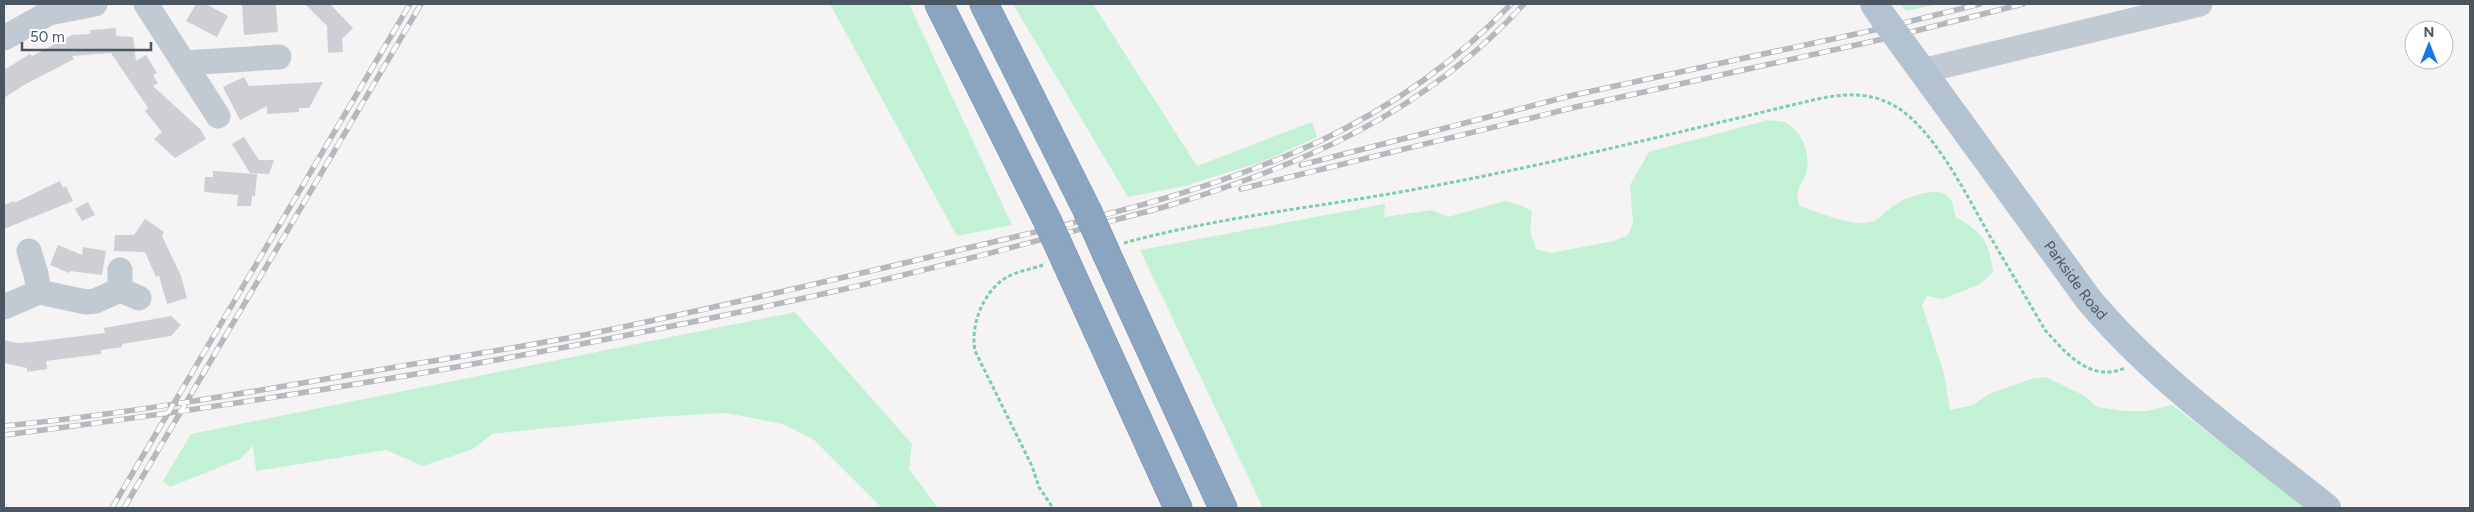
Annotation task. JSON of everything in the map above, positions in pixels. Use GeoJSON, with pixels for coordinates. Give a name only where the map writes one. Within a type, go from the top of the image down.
{"type":"FeatureCollection","features":[{"type":"Feature","properties":{"kind":"highway"},"geometry":{"type":"LineString","coordinates":[[939,4],[1046,220],[1059,263],[1178,508]]}},
{"type":"Feature","properties":{"kind":"highway"},"geometry":{"type":"LineString","coordinates":[[984,4],[1087,210],[1114,249],[1223,508]]}},
{"type":"Feature","properties":{"kind":"main road","name":"Parkside Road"},"geometry":{"type":"LineString","coordinates":[[1886,21],[2089,300],[2139,355],[2327,508]]}},
{"type":"Feature","properties":{"kind":"street"},"geometry":{"type":"LineString","coordinates":[[4,38],[50,13],[95,4]]}},
{"type":"Feature","properties":{"kind":"street"},"geometry":{"type":"LineString","coordinates":[[146,4],[218,116]]}},
{"type":"Feature","properties":{"kind":"street"},"geometry":{"type":"LineString","coordinates":[[1922,71],[2200,4]]}},
{"type":"Feature","properties":{"kind":"street"},"geometry":{"type":"LineString","coordinates":[[185,63],[279,57]]}},
{"type":"Feature","properties":{"kind":"street"},"geometry":{"type":"LineString","coordinates":[[27,246],[36,274],[39,292]]}},
{"type":"Feature","properties":{"kind":"street"},"geometry":{"type":"LineString","coordinates":[[4,308],[39,292],[86,302],[94,301],[126,286]]}},
{"type":"Feature","properties":{"kind":"path"},"geometry":{"type":"LineString","coordinates":[[1114,249],[1207,222],[1352,201],[1452,182],[1626,145],[1835,95],[1856,94],[1892,104],[1910,118],[1942,154],[2045,330],[2065,352],[2087,369],[2104,373],[2130,366],[2139,355]]}},
{"type":"Feature","properties":{"kind":"path"},"geometry":{"type":"LineString","coordinates":[[1053,508],[1039,487],[1032,466],[975,351],[972,337],[975,324],[986,300],[1001,282],[1010,276],[1059,263]]}},
{"type":"Feature","properties":{"kind":"green space"},"geometry":{"type":"Polygon","coordinates":[[[830,4],[909,4],[1012,225],[957,236],[830,4]]]}},
{"type":"Feature","properties":{"kind":"green space"},"geometry":{"type":"Polygon","coordinates":[[[1013,4],[1093,4],[1197,166],[1312,122],[1317,137],[1267,160],[1185,186],[1128,197],[1013,4]]]}},
{"type":"Feature","properties":{"kind":"green space"},"geometry":{"type":"Polygon","coordinates":[[[1900,4],[1938,4],[1906,11],[1900,4]]]}},
{"type":"Feature","properties":{"kind":"green space"},"geometry":{"type":"Polygon","coordinates":[[[1768,120],[1784,122],[1791,126],[1801,137],[1804,144],[1807,166],[1797,196],[1800,206],[1842,220],[1867,223],[1876,220],[1896,204],[1908,198],[1924,193],[1939,192],[1950,199],[1956,217],[1983,238],[1989,252],[1993,272],[1980,284],[1943,299],[1927,296],[1922,305],[1944,374],[1950,410],[1973,405],[1989,394],[2031,379],[2046,377],[2085,396],[2097,407],[2124,411],[2147,411],[2172,405],[2306,508],[1263,508],[1140,250],[1385,204],[1384,217],[1432,210],[1448,217],[1505,201],[1532,211],[1530,231],[1536,249],[1551,253],[1614,241],[1628,235],[1633,223],[1630,185],[1649,152],[1768,120]]]}},
{"type":"Feature","properties":{"kind":"green space"},"geometry":{"type":"Polygon","coordinates":[[[795,312],[912,444],[909,469],[938,508],[882,508],[813,439],[783,424],[726,413],[655,417],[492,434],[473,449],[423,466],[386,450],[256,471],[253,446],[240,459],[170,487],[163,481],[191,434],[795,312]]]}},
{"type":"Feature","properties":{"kind":"building"},"geometry":{"type":"Polygon","coordinates":[[[196,4],[206,4],[228,16],[217,37],[186,21],[196,4]]]}},
{"type":"Feature","properties":{"kind":"building"},"geometry":{"type":"Polygon","coordinates":[[[242,4],[276,4],[278,32],[244,35],[242,4]]]}},
{"type":"Feature","properties":{"kind":"building"},"geometry":{"type":"Polygon","coordinates":[[[305,4],[330,4],[353,28],[342,39],[343,52],[328,53],[327,26],[305,4]]]}},
{"type":"Feature","properties":{"kind":"building"},"geometry":{"type":"Polygon","coordinates":[[[116,28],[116,36],[133,37],[136,61],[146,55],[157,73],[153,75],[158,83],[153,86],[200,129],[206,139],[175,158],[154,139],[162,132],[145,111],[148,108],[111,53],[72,56],[74,59],[24,85],[4,98],[4,70],[30,54],[32,56],[72,35],[90,34],[90,30],[116,28]]]}},
{"type":"Feature","properties":{"kind":"building"},"geometry":{"type":"Polygon","coordinates":[[[244,77],[249,86],[323,82],[309,108],[299,108],[299,112],[267,114],[267,106],[240,120],[223,87],[244,77]]]}},
{"type":"Feature","properties":{"kind":"building"},"geometry":{"type":"Polygon","coordinates":[[[244,137],[259,160],[274,160],[269,174],[250,173],[232,144],[244,137]]]}},
{"type":"Feature","properties":{"kind":"building"},"geometry":{"type":"Polygon","coordinates":[[[213,171],[257,174],[255,196],[252,196],[251,206],[237,206],[238,195],[204,192],[205,177],[213,177],[213,171]]]}},
{"type":"Feature","properties":{"kind":"building"},"geometry":{"type":"Polygon","coordinates":[[[60,181],[63,188],[66,186],[73,201],[4,229],[4,205],[14,201],[14,203],[60,181]]]}},
{"type":"Feature","properties":{"kind":"building"},"geometry":{"type":"Polygon","coordinates":[[[88,202],[95,215],[82,221],[75,209],[88,202]]]}},
{"type":"Feature","properties":{"kind":"building"},"geometry":{"type":"Polygon","coordinates":[[[145,219],[164,232],[162,236],[181,276],[187,298],[167,304],[159,276],[156,277],[145,252],[114,251],[115,235],[134,235],[145,219]]]}},
{"type":"Feature","properties":{"kind":"building"},"geometry":{"type":"Polygon","coordinates":[[[58,245],[82,255],[83,247],[106,251],[102,275],[70,271],[69,273],[50,265],[58,245]]]}},
{"type":"Feature","properties":{"kind":"building"},"geometry":{"type":"Polygon","coordinates":[[[171,316],[181,325],[171,336],[122,344],[122,347],[101,350],[101,354],[46,361],[47,369],[27,372],[27,368],[4,363],[4,340],[17,343],[32,342],[105,333],[104,328],[171,316]]]}},
{"type":"Feature","properties":{"kind":"railway"},"geometry":{"type":"LineString","coordinates":[[112,508],[410,4]]}},
{"type":"Feature","properties":{"kind":"railway"},"geometry":{"type":"LineString","coordinates":[[124,508],[421,4]]}},
{"type":"Feature","properties":{"kind":"railway"},"geometry":{"type":"LineString","coordinates":[[4,426],[185,402],[509,349],[594,333],[1016,237],[1169,197],[1269,163],[1345,129],[1396,99],[1445,64],[1511,4]]}},
{"type":"Feature","properties":{"kind":"railway"},"geometry":{"type":"LineString","coordinates":[[4,435],[317,390],[525,355],[629,335],[836,291],[1164,207],[1265,173],[1359,131],[1403,105],[1445,76],[1486,42],[1524,4]]}},
{"type":"Feature","properties":{"kind":"railway"},"geometry":{"type":"LineString","coordinates":[[1301,165],[1574,95],[1879,29],[1980,4]]}},
{"type":"Feature","properties":{"kind":"railway"},"geometry":{"type":"LineString","coordinates":[[1241,189],[1576,107],[1883,39],[2023,4]]}}]}
